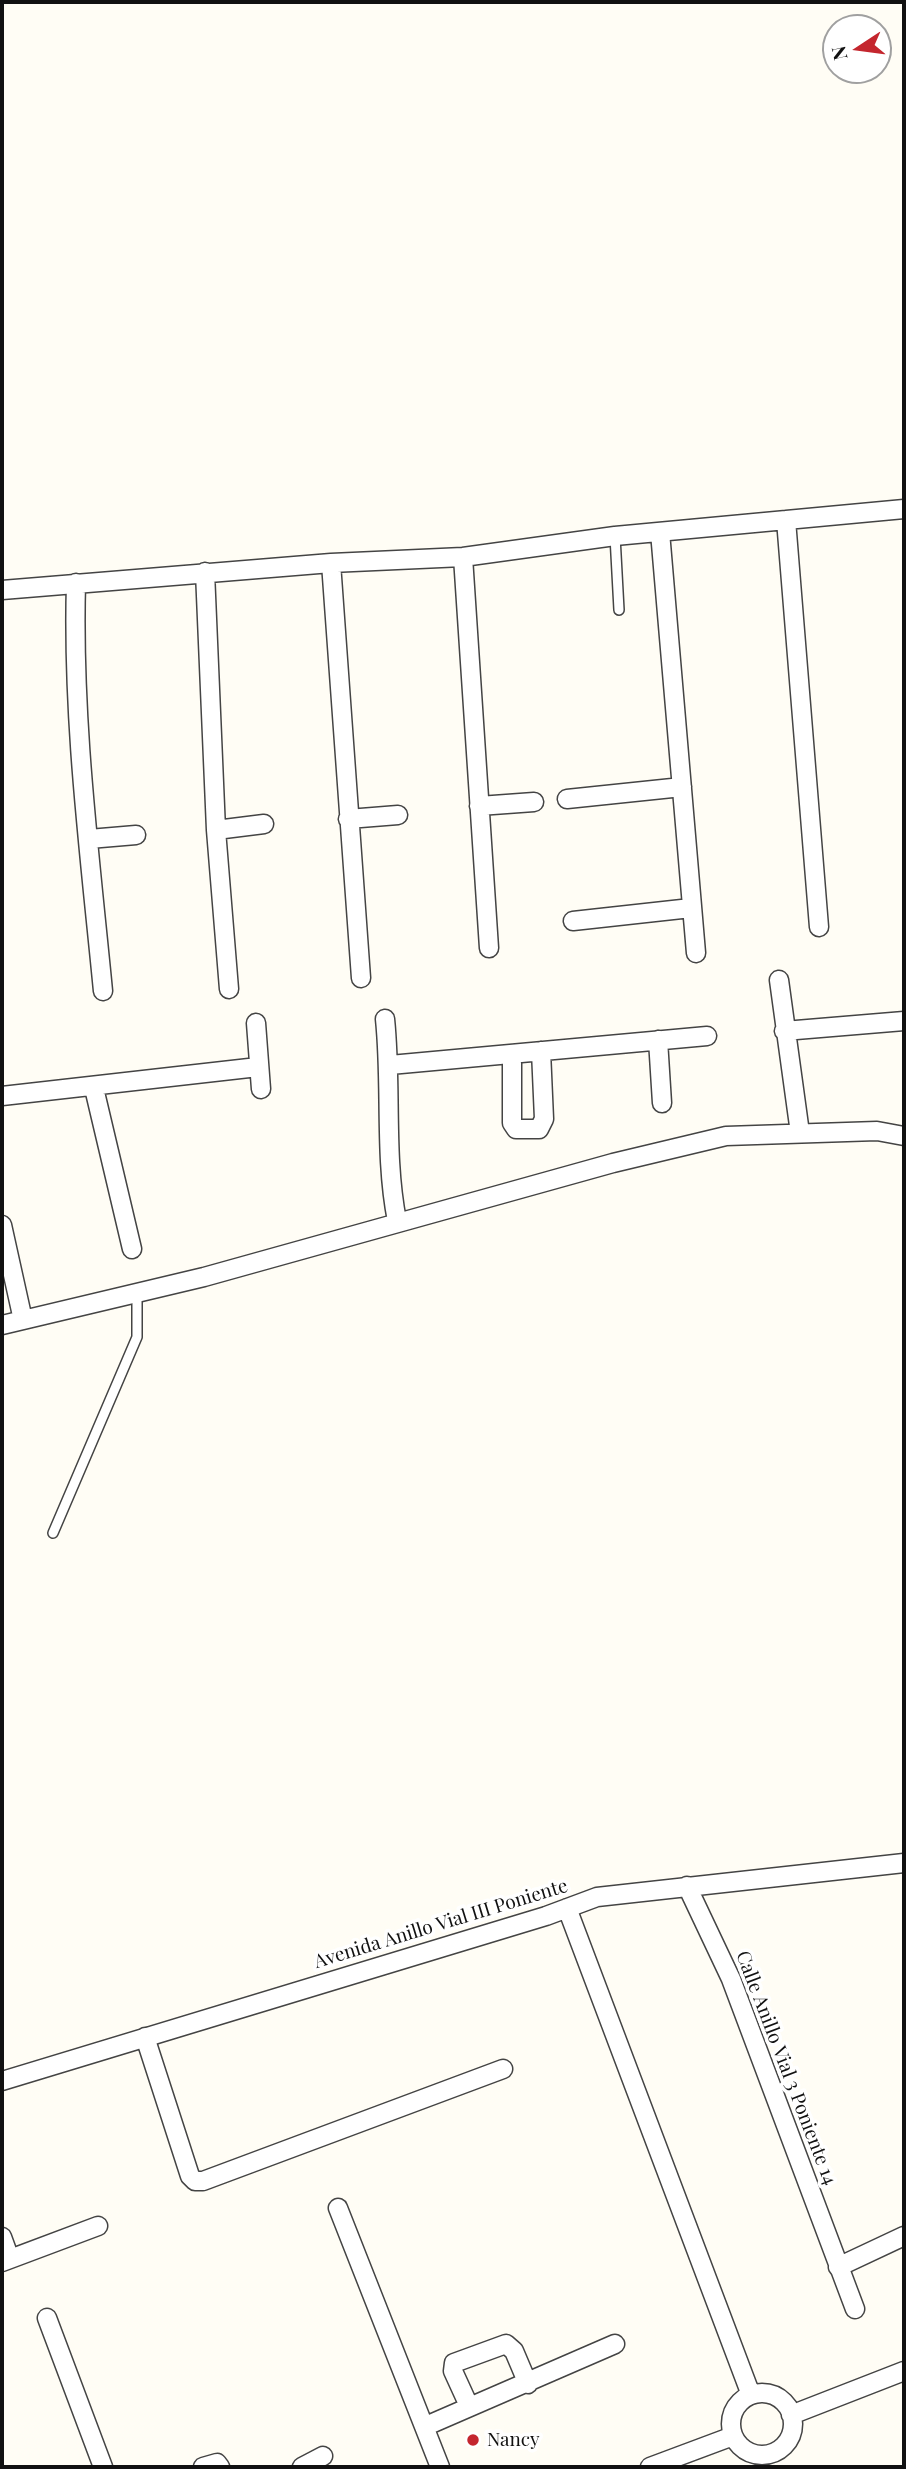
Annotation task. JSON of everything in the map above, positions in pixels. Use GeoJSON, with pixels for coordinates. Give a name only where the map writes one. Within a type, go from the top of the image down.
{"type":"FeatureCollection","features":[{"type":"Feature","properties":{"kind":"street"},"geometry":{"type":"LineString","coordinates":[[2,590],[331,562],[463,556],[615,536],[904,509]]}},
{"type":"Feature","properties":{"kind":"street"},"geometry":{"type":"LineString","coordinates":[[786,520],[819,927]]}},
{"type":"Feature","properties":{"kind":"street"},"geometry":{"type":"LineString","coordinates":[[660,532],[696,953]]}},
{"type":"Feature","properties":{"kind":"street"},"geometry":{"type":"LineString","coordinates":[[463,556],[489,948]]}},
{"type":"Feature","properties":{"kind":"street"},"geometry":{"type":"LineString","coordinates":[[331,562],[361,978]]}},
{"type":"Feature","properties":{"kind":"street"},"geometry":{"type":"LineString","coordinates":[[205,572],[216,830],[229,989]]}},
{"type":"Feature","properties":{"kind":"street"},"geometry":{"type":"LineString","coordinates":[[76,583],[75,633],[89,839],[103,991]]}},
{"type":"Feature","properties":{"kind":"street"},"geometry":{"type":"LineString","coordinates":[[566,799],[682,787]]}},
{"type":"Feature","properties":{"kind":"street"},"geometry":{"type":"LineString","coordinates":[[479,806],[534,802]]}},
{"type":"Feature","properties":{"kind":"street"},"geometry":{"type":"LineString","coordinates":[[348,819],[398,815]]}},
{"type":"Feature","properties":{"kind":"street"},"geometry":{"type":"LineString","coordinates":[[216,830],[264,824]]}},
{"type":"Feature","properties":{"kind":"street"},"geometry":{"type":"LineString","coordinates":[[89,839],[136,835]]}},
{"type":"Feature","properties":{"kind":"street"},"geometry":{"type":"LineString","coordinates":[[573,921],[691,908]]}},
{"type":"Feature","properties":{"kind":"street"},"geometry":{"type":"LineString","coordinates":[[779,980],[800,1133]]}},
{"type":"Feature","properties":{"kind":"street"},"geometry":{"type":"LineString","coordinates":[[385,1019],[390,1065],[390,1186],[397,1221]]}},
{"type":"Feature","properties":{"kind":"street"},"geometry":{"type":"LineString","coordinates":[[784,1031],[904,1021]]}},
{"type":"Feature","properties":{"kind":"street"},"geometry":{"type":"LineString","coordinates":[[256,1023],[261,1089]]}},
{"type":"Feature","properties":{"kind":"street"},"geometry":{"type":"LineString","coordinates":[[390,1065],[707,1036]]}},
{"type":"Feature","properties":{"kind":"street"},"geometry":{"type":"LineString","coordinates":[[658,1040],[662,1103]]}},
{"type":"Feature","properties":{"kind":"street"},"geometry":{"type":"LineString","coordinates":[[512,1055],[512,1123],[516,1129],[526,1131],[539,1129],[544,1119],[541,1051]]}},
{"type":"Feature","properties":{"kind":"street"},"geometry":{"type":"LineString","coordinates":[[2,1096],[258,1068]]}},
{"type":"Feature","properties":{"kind":"street"},"geometry":{"type":"LineString","coordinates":[[94,1088],[132,1249]]}},
{"type":"Feature","properties":{"kind":"street"},"geometry":{"type":"LineString","coordinates":[[2,1325],[204,1277],[397,1221],[613,1163],[726,1136],[877,1131],[904,1136]]}},
{"type":"Feature","properties":{"kind":"street"},"geometry":{"type":"LineString","coordinates":[[2,1225],[23,1320]]}},
{"type":"Feature","properties":{"kind":"street","name":"Avenida Anillo Vial III Poniente"},"geometry":{"type":"LineString","coordinates":[[2,2081],[597,1897],[904,1863]]}},
{"type":"Feature","properties":{"kind":"street","name":"Calle Anillo Vial 3 Poniente 14"},"geometry":{"type":"LineString","coordinates":[[687,1886],[731,1979],[855,2309]]}},
{"type":"Feature","properties":{"kind":"street"},"geometry":{"type":"LineString","coordinates":[[567,1908],[751,2395]]}},
{"type":"Feature","properties":{"kind":"street"},"geometry":{"type":"LineString","coordinates":[[145,2037],[190,2176],[195,2181],[216,2176],[503,2069]]}},
{"type":"Feature","properties":{"kind":"street"},"geometry":{"type":"LineString","coordinates":[[338,2208],[440,2467]]}},
{"type":"Feature","properties":{"kind":"street"},"geometry":{"type":"LineString","coordinates":[[2,2237],[6,2260],[98,2226]]}},
{"type":"Feature","properties":{"kind":"street"},"geometry":{"type":"LineString","coordinates":[[838,2267],[904,2236]]}},
{"type":"Feature","properties":{"kind":"street"},"geometry":{"type":"LineString","coordinates":[[47,2318],[103,2467]]}},
{"type":"Feature","properties":{"kind":"street"},"geometry":{"type":"LineString","coordinates":[[469,2406],[453,2371],[454,2363],[498,2344],[506,2344],[514,2351],[528,2384]]}},
{"type":"Feature","properties":{"kind":"street"},"geometry":{"type":"LineString","coordinates":[[426,2426],[469,2406],[528,2384],[614,2344]]}},
{"type":"Feature","properties":{"kind":"street"},"geometry":{"type":"LineString","coordinates":[[791,2415],[904,2371]]}},
{"type":"Feature","properties":{"kind":"street"},"geometry":{"type":"LineString","coordinates":[[763,2393],[775,2396],[785,2404],[791,2415],[791,2435],[777,2451],[757,2455],[747,2452],[733,2436],[731,2424],[734,2412],[751,2395],[763,2393]]}},
{"type":"Feature","properties":{"kind":"street"},"geometry":{"type":"LineString","coordinates":[[650,2467],[733,2436]]}},
{"type":"Feature","properties":{"kind":"street"},"geometry":{"type":"LineString","coordinates":[[302,2467],[323,2456]]}},
{"type":"Feature","properties":{"kind":"street"},"geometry":{"type":"LineString","coordinates":[[203,2467],[217,2463],[220,2467]]}},
{"type":"Feature","properties":{"kind":"lane"},"geometry":{"type":"LineString","coordinates":[[615,536],[620,610]]}},
{"type":"Feature","properties":{"kind":"lane"},"geometry":{"type":"LineString","coordinates":[[53,1533],[137,1337],[136,1292]]}},
{"type":"Feature","properties":{"kind":"place","name":"Nancy"},"geometry":{"type":"Point","coordinates":[473,2440]}}]}
